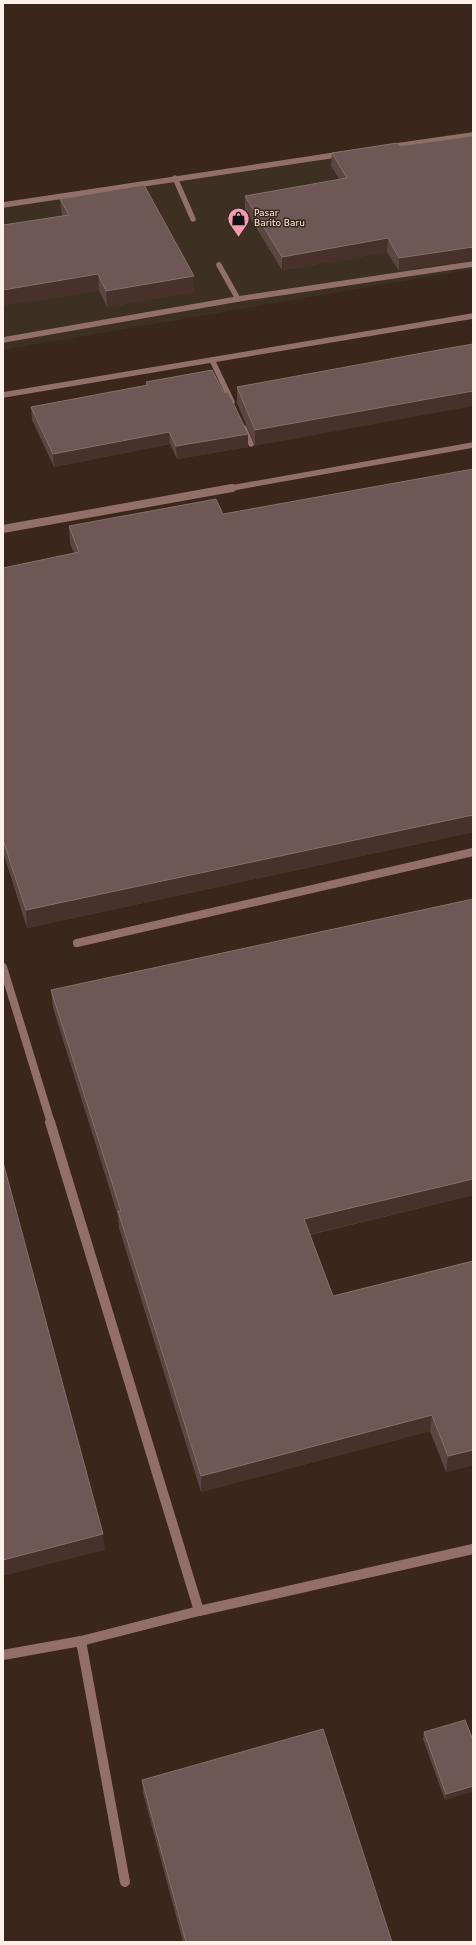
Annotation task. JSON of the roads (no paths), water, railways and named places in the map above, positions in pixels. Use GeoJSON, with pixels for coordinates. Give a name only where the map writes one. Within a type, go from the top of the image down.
{"type":"FeatureCollection","features":[{"type":"Feature","properties":{"kind":"lane"},"geometry":{"type":"LineString","coordinates":[[379,148],[473,135]]}},
{"type":"Feature","properties":{"kind":"lane"},"geometry":{"type":"LineString","coordinates":[[3,205],[347,153]]}},
{"type":"Feature","properties":{"kind":"lane"},"geometry":{"type":"LineString","coordinates":[[175,178],[193,219]]}},
{"type":"Feature","properties":{"kind":"lane"},"geometry":{"type":"LineString","coordinates":[[3,340],[238,299],[473,264]]}},
{"type":"Feature","properties":{"kind":"lane"},"geometry":{"type":"LineString","coordinates":[[219,265],[238,299]]}},
{"type":"Feature","properties":{"kind":"lane"},"geometry":{"type":"LineString","coordinates":[[3,395],[473,316]]}},
{"type":"Feature","properties":{"kind":"lane"},"geometry":{"type":"LineString","coordinates":[[212,360],[235,409]]}},
{"type":"Feature","properties":{"kind":"lane"},"geometry":{"type":"LineString","coordinates":[[242,423],[251,444]]}},
{"type":"Feature","properties":{"kind":"lane"},"geometry":{"type":"LineString","coordinates":[[3,529],[473,445]]}},
{"type":"Feature","properties":{"kind":"lane"},"geometry":{"type":"LineString","coordinates":[[77,942],[473,852]]}},
{"type":"Feature","properties":{"kind":"lane"},"geometry":{"type":"LineString","coordinates":[[3,967],[199,1611]]}},
{"type":"Feature","properties":{"kind":"lane"},"geometry":{"type":"LineString","coordinates":[[3,1655],[81,1641],[199,1611],[473,1549]]}},
{"type":"Feature","properties":{"kind":"lane"},"geometry":{"type":"LineString","coordinates":[[81,1641],[125,1882]]}},
{"type":"Feature","properties":{"kind":"place","name":"Pasar Barito Baru"},"geometry":{"type":"Point","coordinates":[238,238]}}]}
